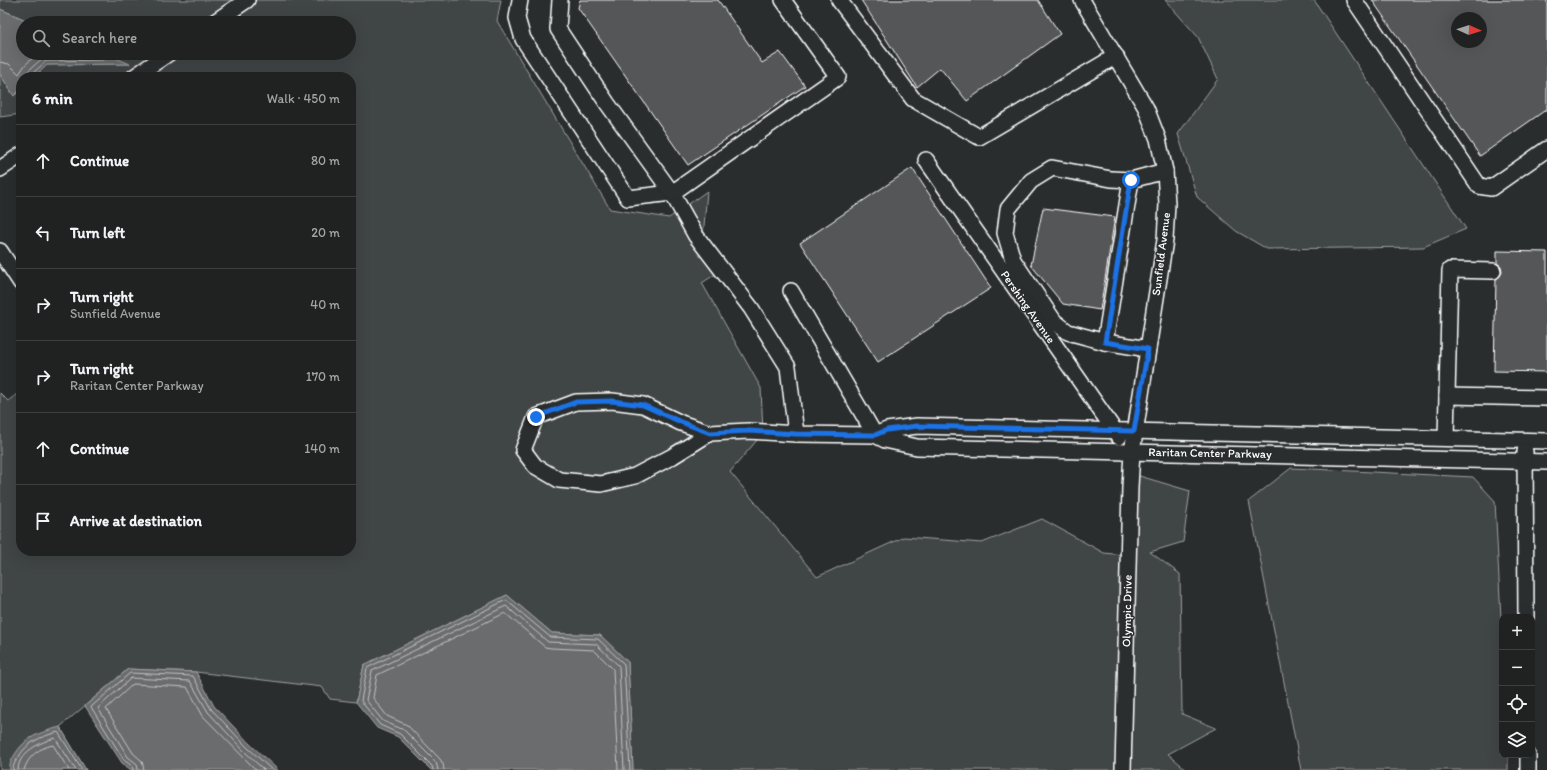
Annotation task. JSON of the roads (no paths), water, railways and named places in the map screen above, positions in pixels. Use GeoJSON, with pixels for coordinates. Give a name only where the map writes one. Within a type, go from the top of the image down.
{"type":"FeatureCollection","features":[{"type":"Feature","properties":{"kind":"street"},"geometry":{"type":"LineString","coordinates":[[223,16],[247,0]]}},
{"type":"Feature","properties":{"kind":"street"},"geometry":{"type":"LineString","coordinates":[[520,0],[517,18],[523,39],[628,198],[672,193],[838,77],[783,0]]}},
{"type":"Feature","properties":{"kind":"street"},"geometry":{"type":"LineString","coordinates":[[560,0],[558,29],[672,193],[696,236],[751,308],[788,367],[796,434]]}},
{"type":"Feature","properties":{"kind":"street"},"geometry":{"type":"LineString","coordinates":[[839,0],[913,99],[979,137],[1116,56]]}},
{"type":"Feature","properties":{"kind":"street","name":"Sunfield Avenue"},"geometry":{"type":"LineString","coordinates":[[1082,0],[1146,108],[1158,139],[1165,171],[1167,204],[1165,240],[1134,431]]}},
{"type":"Feature","properties":{"kind":"street"},"geometry":{"type":"LineString","coordinates":[[1354,0],[1479,186],[1491,188],[1547,149]]}},
{"type":"Feature","properties":{"kind":"street"},"geometry":{"type":"LineString","coordinates":[[141,72],[159,60]]}},
{"type":"Feature","properties":{"kind":"street"},"geometry":{"type":"LineString","coordinates":[[0,169],[16,158]]}},
{"type":"Feature","properties":{"kind":"street","name":"Pershing Avenue"},"geometry":{"type":"LineString","coordinates":[[926,160],[1114,431],[1132,452]]}},
{"type":"Feature","properties":{"kind":"street"},"geometry":{"type":"LineString","coordinates":[[1148,349],[1105,342],[1068,332],[1054,321],[1013,260],[1005,232],[1008,209],[1032,181],[1052,168],[1111,179],[1131,180],[1165,171]]}},
{"type":"Feature","properties":{"kind":"street"},"geometry":{"type":"LineString","coordinates":[[1105,342],[1131,180]]}},
{"type":"Feature","properties":{"kind":"street"},"geometry":{"type":"LineString","coordinates":[[0,252],[16,276]]}},
{"type":"Feature","properties":{"kind":"street"},"geometry":{"type":"LineString","coordinates":[[1446,438],[1450,270],[1493,271]]}},
{"type":"Feature","properties":{"kind":"street"},"geometry":{"type":"LineString","coordinates":[[791,291],[875,435]]}},
{"type":"Feature","properties":{"kind":"street"},"geometry":{"type":"LineString","coordinates":[[1447,396],[1547,398]]}},
{"type":"Feature","properties":{"kind":"street"},"geometry":{"type":"LineString","coordinates":[[612,401],[643,405],[710,433],[673,456],[635,476],[600,484],[559,480],[535,466],[523,450],[536,417],[576,402],[612,401]]}},
{"type":"Feature","properties":{"kind":"street","name":"Raritan Center Parkway"},"geometry":{"type":"LineString","coordinates":[[710,433],[748,431],[796,434],[875,435],[892,429],[917,426],[1547,441]]}},
{"type":"Feature","properties":{"kind":"street","name":"Olympic Drive"},"geometry":{"type":"LineString","coordinates":[[1123,770],[1130,487],[1134,431]]}},
{"type":"Feature","properties":{"kind":"street","name":"Raritan Center Parkway"},"geometry":{"type":"LineString","coordinates":[[875,435],[890,442],[917,447],[1547,462]]}},
{"type":"Feature","properties":{"kind":"street"},"geometry":{"type":"LineString","coordinates":[[1526,440],[1526,614]]}},
{"type":"Feature","properties":{"kind":"street"},"geometry":{"type":"LineString","coordinates":[[1528,758],[1528,770]]}},
{"type":"Feature","properties":{"kind":"water"},"geometry":{"type":"Polygon","coordinates":[[[0,9],[16,16],[16,60],[121,60],[130,64],[47,65],[39,72],[16,72],[16,94],[14,96],[0,74],[0,9]]]}},
{"type":"Feature","properties":{"kind":"water"},"geometry":{"type":"Polygon","coordinates":[[[507,595],[552,633],[600,635],[628,662],[633,770],[431,770],[398,737],[377,728],[356,702],[364,665],[507,595]]]}},
{"type":"Feature","properties":{"kind":"water"},"geometry":{"type":"Polygon","coordinates":[[[128,669],[196,672],[214,706],[250,744],[278,770],[131,770],[122,763],[85,706],[128,669]]]}},
{"type":"Feature","properties":{"kind":"water"},"geometry":{"type":"Polygon","coordinates":[[[60,727],[86,770],[10,770],[11,761],[23,744],[34,736],[60,727]]]}}]}
